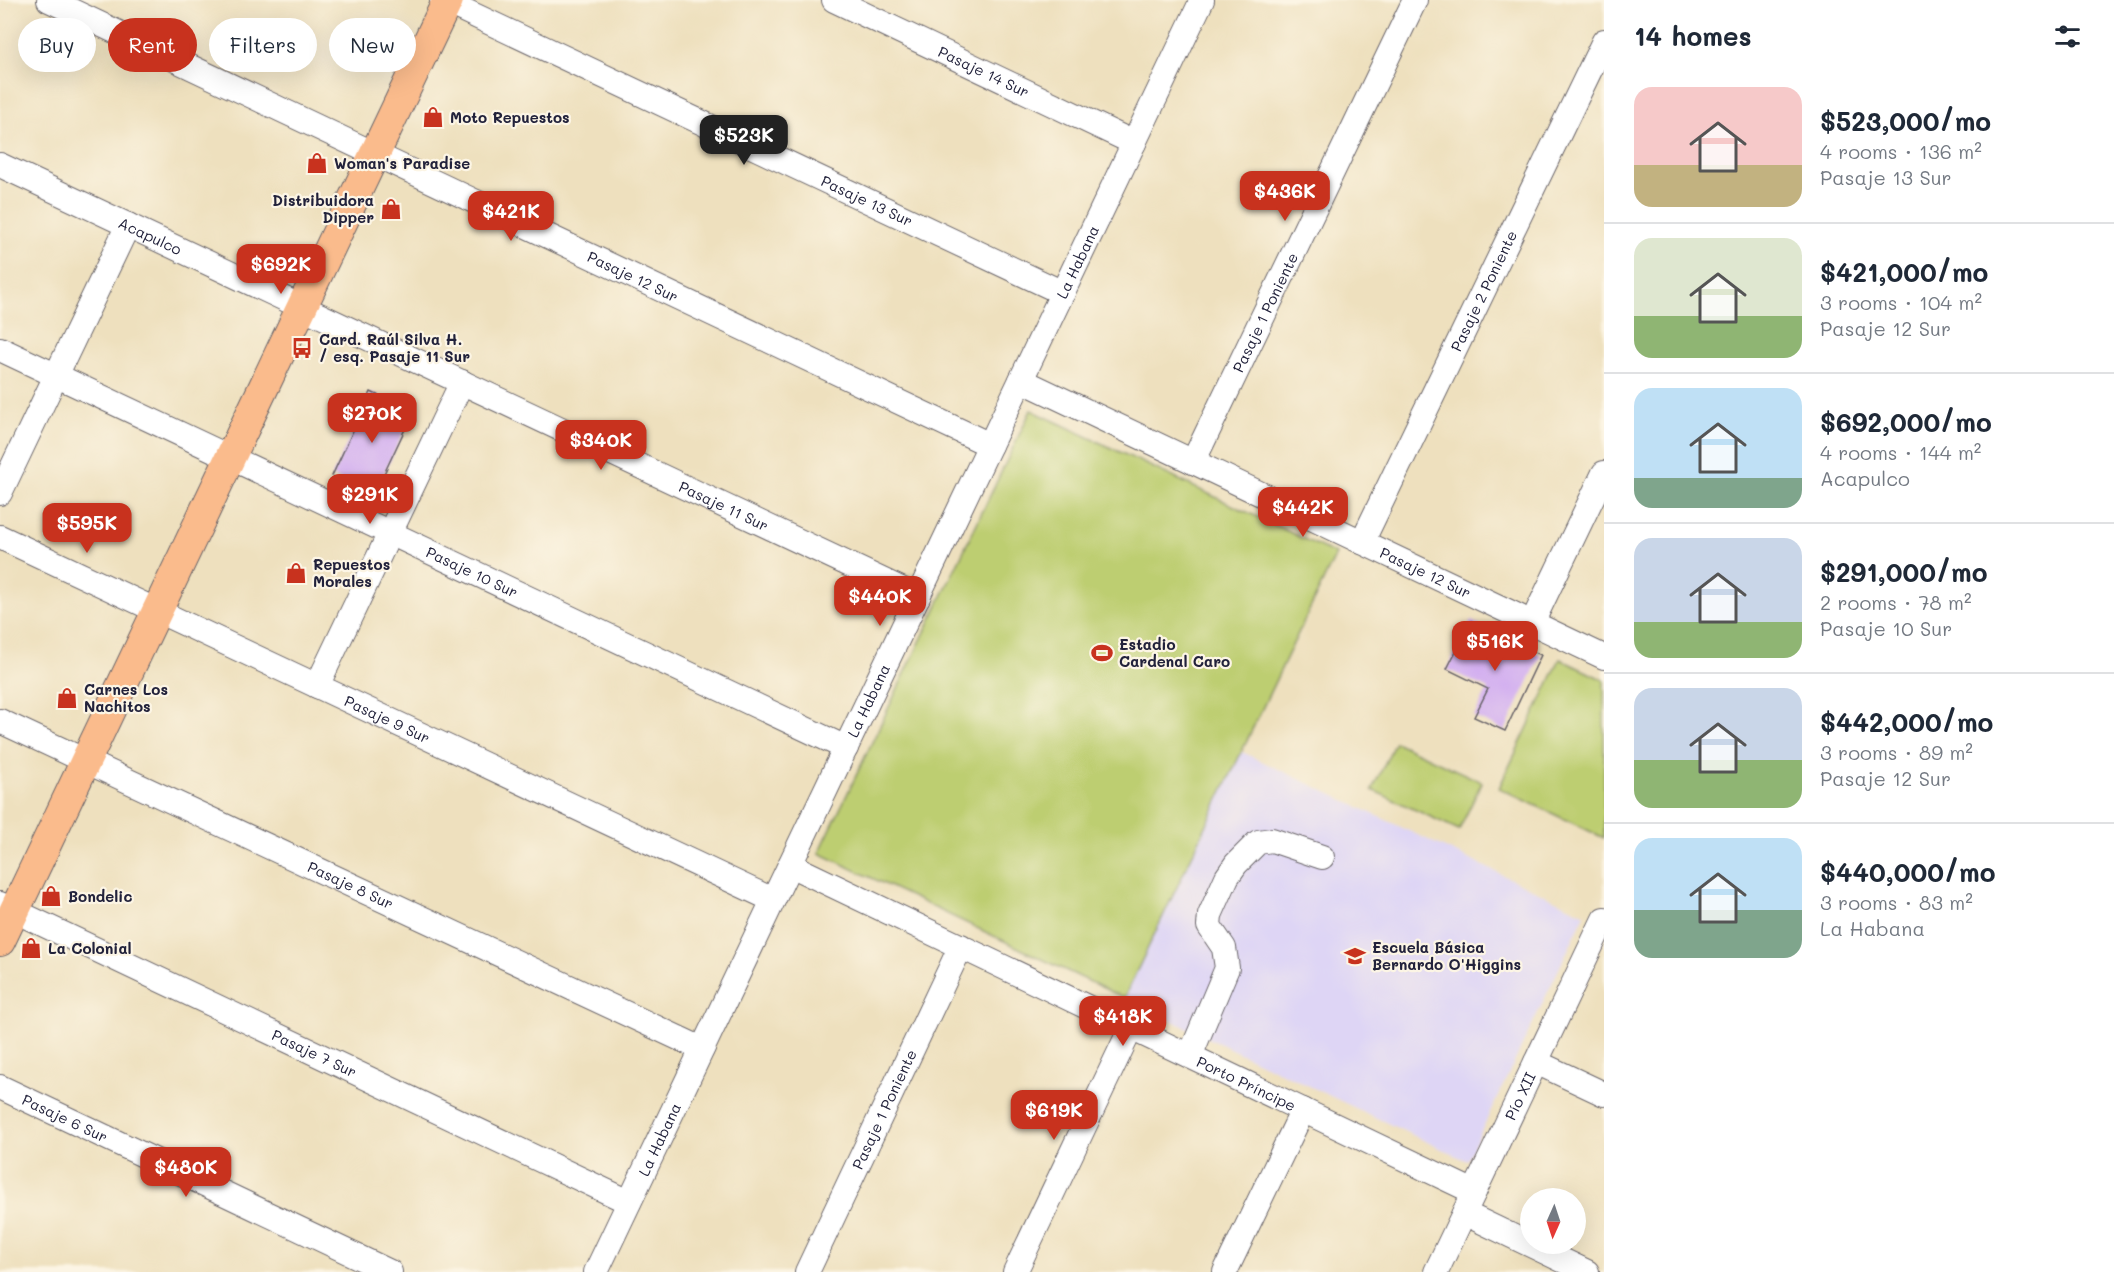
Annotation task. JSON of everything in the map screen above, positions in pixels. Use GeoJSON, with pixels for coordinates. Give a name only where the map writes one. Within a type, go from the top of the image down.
{"type":"FeatureCollection","features":[{"type":"Feature","properties":{"kind":"main road"},"geometry":{"type":"LineString","coordinates":[[0,940],[7,908],[85,762],[446,1]]}},
{"type":"Feature","properties":{"kind":"street","name":"Pasaje 12 Sur"},"geometry":{"type":"LineString","coordinates":[[49,0],[990,445]]}},
{"type":"Feature","properties":{"kind":"street","name":"Pasaje 14 Sur"},"geometry":{"type":"LineString","coordinates":[[834,0],[1134,143]]}},
{"type":"Feature","properties":{"kind":"street","name":"La Habana"},"geometry":{"type":"LineString","coordinates":[[596,1272],[1202,0]]}},
{"type":"Feature","properties":{"kind":"street","name":"Pasaje 1 Poniente"},"geometry":{"type":"LineString","coordinates":[[1193,462],[1415,0]]}},
{"type":"Feature","properties":{"kind":"street","name":"Pasaje 13 Sur"},"geometry":{"type":"LineString","coordinates":[[446,1],[1063,293]]}},
{"type":"Feature","properties":{"kind":"street","name":"Pasaje 2 Poniente"},"geometry":{"type":"LineString","coordinates":[[1362,542],[1604,40]]}},
{"type":"Feature","properties":{"kind":"street","name":"Acapulco"},"geometry":{"type":"LineString","coordinates":[[0,165],[302,307]]}},
{"type":"Feature","properties":{"kind":"street"},"geometry":{"type":"LineString","coordinates":[[0,494],[128,225]]}},
{"type":"Feature","properties":{"kind":"street","name":"Pasaje 11 Sur"},"geometry":{"type":"LineString","coordinates":[[302,307],[918,597]]}},
{"type":"Feature","properties":{"kind":"street","name":"Pasaje 10 Sur"},"geometry":{"type":"LineString","coordinates":[[0,349],[846,748]]}},
{"type":"Feature","properties":{"kind":"street","name":"Pasaje 12 Sur"},"geometry":{"type":"LineString","coordinates":[[1021,380],[1604,657]]}},
{"type":"Feature","properties":{"kind":"street"},"geometry":{"type":"LineString","coordinates":[[317,686],[462,382]]}},
{"type":"Feature","properties":{"kind":"street"},"geometry":{"type":"LineString","coordinates":[[1532,623],[1604,473]]}},
{"type":"Feature","properties":{"kind":"street","name":"Pasaje 9 Sur"},"geometry":{"type":"LineString","coordinates":[[0,537],[773,900]]}},
{"type":"Feature","properties":{"kind":"street","name":"Pasaje 8 Sur"},"geometry":{"type":"LineString","coordinates":[[0,721],[702,1050]]}},
{"type":"Feature","properties":{"kind":"street"},"geometry":{"type":"LineString","coordinates":[[1190,1056],[1227,968],[1224,948],[1209,926],[1210,915],[1227,877],[1236,864],[1258,842],[1272,840],[1322,857]]}},
{"type":"Feature","properties":{"kind":"street","name":"Porto Príncipe"},"geometry":{"type":"LineString","coordinates":[[790,865],[1303,1110],[1469,1202]]}},
{"type":"Feature","properties":{"kind":"street","name":"Pasaje 7 Sur"},"geometry":{"type":"LineString","coordinates":[[7,908],[629,1202]]}},
{"type":"Feature","properties":{"kind":"street","name":"Pío XII"},"geometry":{"type":"LineString","coordinates":[[1436,1272],[1604,919]]}},
{"type":"Feature","properties":{"kind":"street","name":"Pasaje 1 Poniente"},"geometry":{"type":"LineString","coordinates":[[807,1272],[961,946]]}},
{"type":"Feature","properties":{"kind":"street"},"geometry":{"type":"LineString","coordinates":[[1015,1272],[1131,1028]]}},
{"type":"Feature","properties":{"kind":"street"},"geometry":{"type":"LineString","coordinates":[[1536,1062],[1604,1094]]}},
{"type":"Feature","properties":{"kind":"street","name":"Pasaje 6 Sur"},"geometry":{"type":"LineString","coordinates":[[0,1087],[390,1272]]}},
{"type":"Feature","properties":{"kind":"street"},"geometry":{"type":"LineString","coordinates":[[1225,1272],[1303,1110]]}},
{"type":"Feature","properties":{"kind":"street"},"geometry":{"type":"LineString","coordinates":[[1469,1202],[1587,1272]]}},
{"type":"Feature","properties":{"kind":"shaded area","name":"Escuela Básica Bernardo O'Higgins"},"geometry":{"type":"Polygon","coordinates":[[[1242,752],[1585,914],[1467,1161],[1124,998],[1242,752]]]}},
{"type":"Feature","properties":{"kind":"green space","name":"Estadio Cardenal Caro"},"geometry":{"type":"Polygon","coordinates":[[[1031,410],[1336,554],[1124,998],[819,853],[1031,410]]]}},
{"type":"Feature","properties":{"kind":"green space"},"geometry":{"type":"Polygon","coordinates":[[[1560,659],[1604,680],[1604,838],[1499,788],[1560,659]]]}},
{"type":"Feature","properties":{"kind":"green space"},"geometry":{"type":"Polygon","coordinates":[[[1395,742],[1482,782],[1459,830],[1372,790],[1395,742]]]}},
{"type":"Feature","properties":{"kind":"building"},"geometry":{"type":"Polygon","coordinates":[[[371,392],[413,412],[374,495],[332,476],[371,392]]]}},
{"type":"Feature","properties":{"kind":"building"},"geometry":{"type":"Polygon","coordinates":[[[1471,621],[1541,655],[1505,731],[1474,717],[1488,689],[1447,669],[1471,621]]]}},
{"type":"Feature","properties":{"kind":"place","name":"Moto Repuestos"},"geometry":{"type":"Point","coordinates":[433,117]}},
{"type":"Feature","properties":{"kind":"place","name":"Woman's Paradise"},"geometry":{"type":"Point","coordinates":[317,163]}},
{"type":"Feature","properties":{"kind":"place","name":"Distribuidora Dipper"},"geometry":{"type":"Point","coordinates":[391,209]}},
{"type":"Feature","properties":{"kind":"place","name":"Card. Raúl Silva H. / esq. Pasaje 11 Sur"},"geometry":{"type":"Point","coordinates":[302,348]}},
{"type":"Feature","properties":{"kind":"place","name":"Repuestos Morales"},"geometry":{"type":"Point","coordinates":[296,573]}},
{"type":"Feature","properties":{"kind":"place","name":"Estadio Cardenal Caro"},"geometry":{"type":"Point","coordinates":[1102,653]}},
{"type":"Feature","properties":{"kind":"place","name":"Carnes Los Nachitos"},"geometry":{"type":"Point","coordinates":[67,698]}},
{"type":"Feature","properties":{"kind":"place","name":"Bondelic"},"geometry":{"type":"Point","coordinates":[51,896]}},
{"type":"Feature","properties":{"kind":"place","name":"La Colonial"},"geometry":{"type":"Point","coordinates":[31,948]}},
{"type":"Feature","properties":{"kind":"place","name":"Escuela Básica Bernardo O'Higgins"},"geometry":{"type":"Point","coordinates":[1355,956]}}]}
